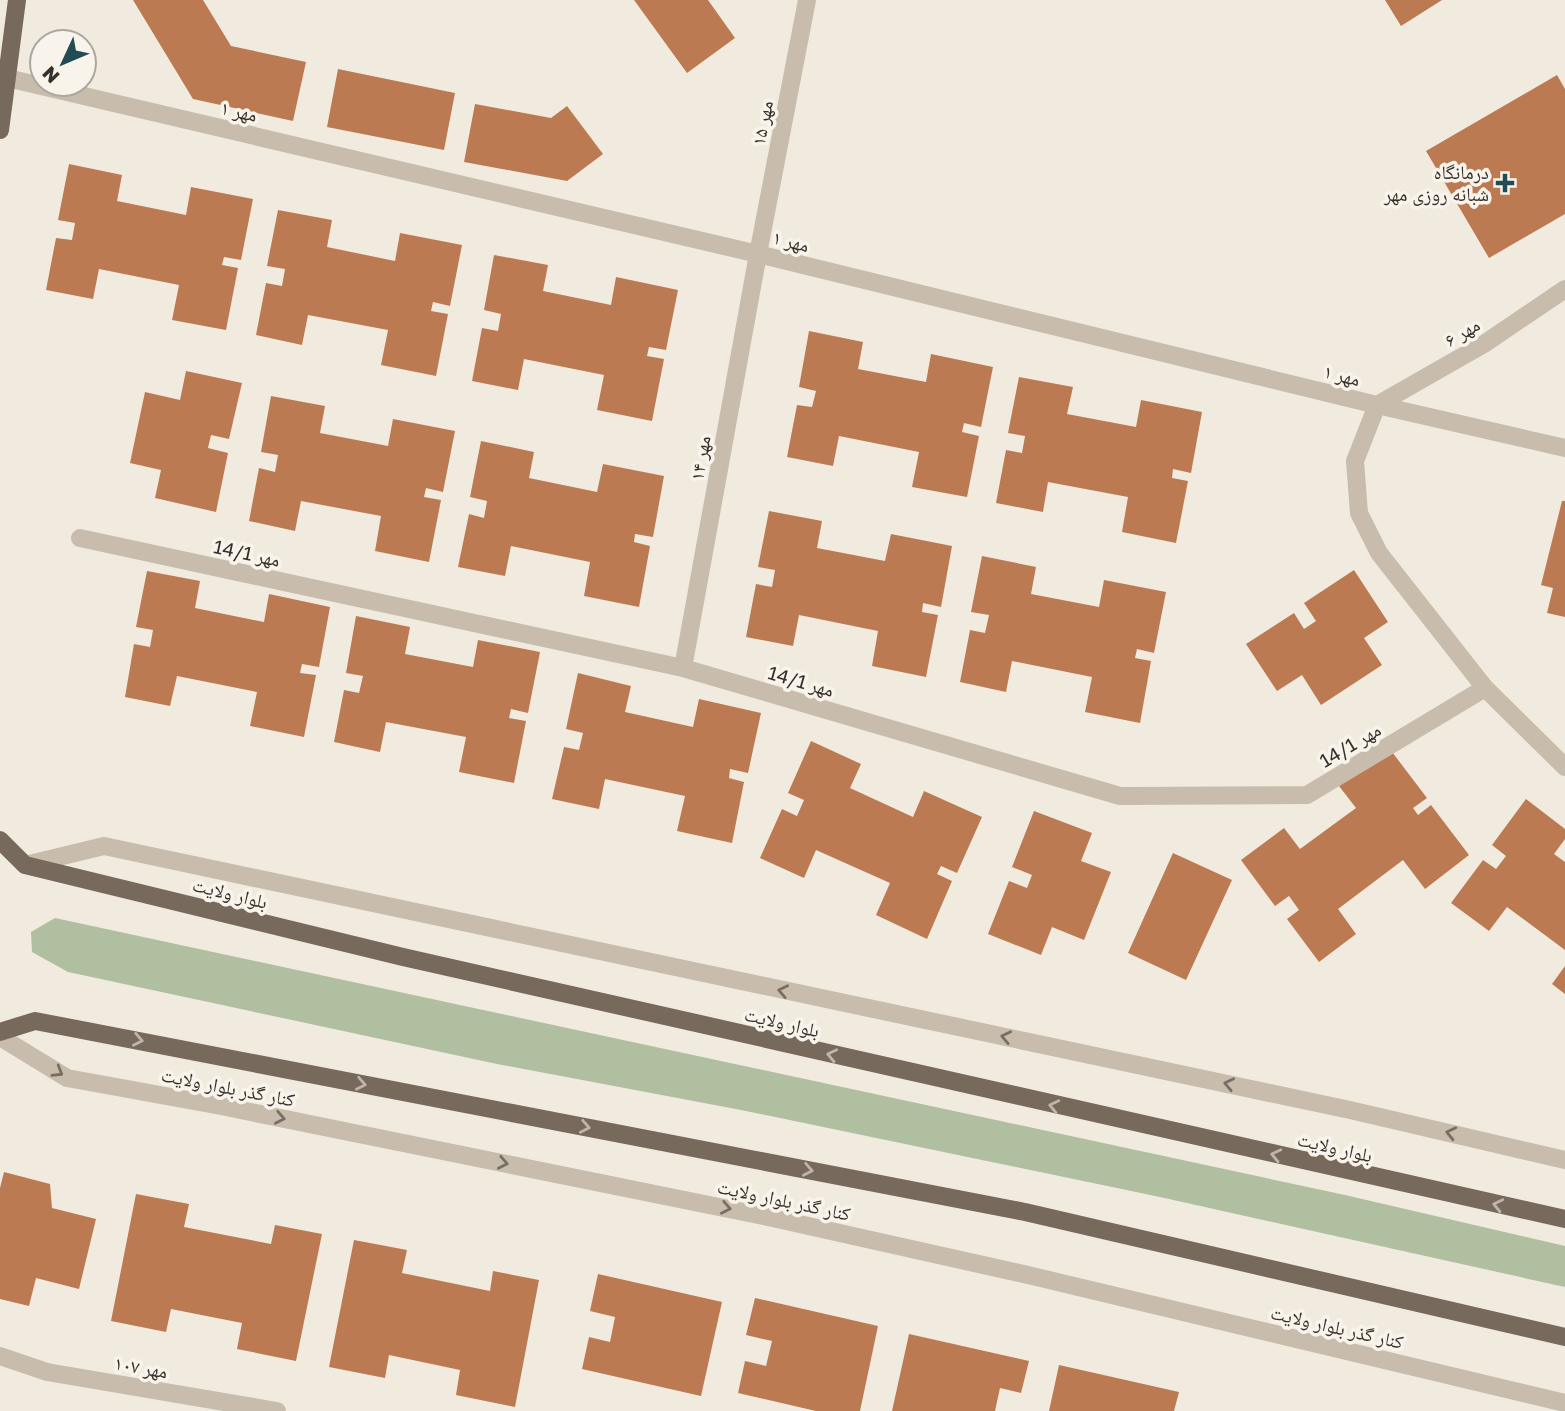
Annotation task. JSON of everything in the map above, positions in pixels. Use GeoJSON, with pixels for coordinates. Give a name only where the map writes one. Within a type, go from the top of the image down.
{"type":"FeatureCollection","features":[{"type":"Feature","properties":{"kind":"main road"},"geometry":{"type":"LineString","coordinates":[[0,130],[17,0]]}},
{"type":"Feature","properties":{"kind":"main road"},"geometry":{"type":"LineString","coordinates":[[0,840],[25,865]]}},
{"type":"Feature","properties":{"kind":"main road","name":"بلوار ولایت"},"geometry":{"type":"LineString","coordinates":[[25,865],[403,957],[1565,1219]]}},
{"type":"Feature","properties":{"kind":"main road"},"geometry":{"type":"LineString","coordinates":[[0,1034],[35,1021],[1025,1212],[1565,1337]]}},
{"type":"Feature","properties":{"kind":"street","name":"مهر ۱۵"},"geometry":{"type":"LineString","coordinates":[[758,254],[807,0]]}},
{"type":"Feature","properties":{"kind":"street","name":"مهر ۱"},"geometry":{"type":"LineString","coordinates":[[7,78],[758,254],[1377,405],[1565,448]]}},
{"type":"Feature","properties":{"kind":"street","name":"مهر ۱۴"},"geometry":{"type":"LineString","coordinates":[[683,668],[758,254]]}},
{"type":"Feature","properties":{"kind":"street","name":"مهر ۶"},"geometry":{"type":"LineString","coordinates":[[1377,405],[1484,344],[1565,289]]}},
{"type":"Feature","properties":{"kind":"street"},"geometry":{"type":"LineString","coordinates":[[1377,405],[1355,461],[1359,513],[1379,553],[1485,688],[1565,766]]}},
{"type":"Feature","properties":{"kind":"street","name":"مهر 14/1"},"geometry":{"type":"LineString","coordinates":[[80,538],[683,668],[1120,796],[1307,795],[1485,688]]}},
{"type":"Feature","properties":{"kind":"street"},"geometry":{"type":"LineString","coordinates":[[25,865],[104,846],[1336,1107],[1565,1160]]}},
{"type":"Feature","properties":{"kind":"street","name":"کنار گذر بلوار ولایت"},"geometry":{"type":"LineString","coordinates":[[0,1034],[67,1078],[221,1106],[768,1217],[1028,1275],[1565,1403]]}},
{"type":"Feature","properties":{"kind":"street","name":"مهر ۱۰۷"},"geometry":{"type":"LineString","coordinates":[[0,1356],[47,1372],[277,1411]]}},
{"type":"Feature","properties":{"kind":"green space"},"geometry":{"type":"Polygon","coordinates":[[[55,918],[1345,1195],[1565,1246],[1565,1287],[1160,1197],[741,1110],[497,1064],[68,972],[32,952],[31,932],[55,918]]]}},
{"type":"Feature","properties":{"kind":"building"},"geometry":{"type":"Polygon","coordinates":[[[133,0],[203,0],[231,46],[306,62],[293,121],[193,99],[133,0]]]}},
{"type":"Feature","properties":{"kind":"building"},"geometry":{"type":"Polygon","coordinates":[[[634,0],[708,0],[735,38],[687,73],[634,0]]]}},
{"type":"Feature","properties":{"kind":"building"},"geometry":{"type":"Polygon","coordinates":[[[1385,0],[1442,0],[1401,26],[1385,0]]]}},
{"type":"Feature","properties":{"kind":"building"},"geometry":{"type":"Polygon","coordinates":[[[338,69],[455,93],[444,150],[327,127],[338,69]]]}},
{"type":"Feature","properties":{"kind":"building","name":"درمانگاه شبانه روزی مهر"},"geometry":{"type":"Polygon","coordinates":[[[1557,75],[1565,89],[1565,214],[1489,258],[1426,151],[1557,75]]]}},
{"type":"Feature","properties":{"kind":"building"},"geometry":{"type":"Polygon","coordinates":[[[475,104],[551,118],[567,106],[603,154],[567,181],[464,162],[475,104]]]}},
{"type":"Feature","properties":{"kind":"building"},"geometry":{"type":"Polygon","coordinates":[[[69,164],[122,175],[117,201],[186,215],[191,187],[253,199],[241,260],[224,257],[222,265],[238,268],[226,330],[172,320],[179,285],[99,269],[93,299],[46,290],[56,238],[72,240],[75,223],[58,220],[69,164]]]}},
{"type":"Feature","properties":{"kind":"building"},"geometry":{"type":"Polygon","coordinates":[[[278,210],[332,220],[327,247],[395,261],[400,233],[462,245],[450,306],[433,302],[431,311],[448,314],[436,376],[381,365],[388,330],[308,315],[302,345],[256,335],[266,283],[282,286],[285,269],[267,266],[278,210]]]}},
{"type":"Feature","properties":{"kind":"building"},"geometry":{"type":"Polygon","coordinates":[[[494,255],[548,265],[543,291],[611,305],[616,277],[678,290],[666,350],[649,347],[647,356],[664,359],[652,421],[597,410],[604,375],[524,359],[518,390],[472,381],[482,328],[498,331],[501,314],[484,310],[494,255]]]}},
{"type":"Feature","properties":{"kind":"building"},"geometry":{"type":"Polygon","coordinates":[[[809,331],[863,342],[858,369],[926,382],[931,354],[993,367],[981,427],[964,423],[962,432],[979,436],[967,497],[912,487],[919,452],[839,436],[833,466],[787,457],[797,405],[812,407],[816,391],[799,387],[809,331]]]}},
{"type":"Feature","properties":{"kind":"building"},"geometry":{"type":"Polygon","coordinates":[[[186,371],[242,383],[229,439],[211,435],[208,448],[228,453],[216,512],[155,498],[161,470],[130,463],[145,392],[180,400],[186,371]]]}},
{"type":"Feature","properties":{"kind":"building"},"geometry":{"type":"Polygon","coordinates":[[[1019,377],[1073,387],[1067,414],[1136,427],[1141,400],[1202,412],[1191,473],[1173,469],[1172,478],[1188,481],[1176,543],[1122,532],[1128,497],[1048,482],[1043,512],[996,503],[1006,450],[1022,453],[1025,436],[1008,433],[1019,377]]]}},
{"type":"Feature","properties":{"kind":"building"},"geometry":{"type":"Polygon","coordinates":[[[271,396],[325,406],[320,433],[388,446],[393,419],[455,431],[443,492],[426,488],[424,497],[441,500],[429,562],[375,551],[381,516],[301,501],[295,531],[249,521],[259,468],[275,472],[278,455],[261,452],[271,396]]]}},
{"type":"Feature","properties":{"kind":"building"},"geometry":{"type":"Polygon","coordinates":[[[481,441],[534,452],[529,478],[597,492],[603,464],[664,476],[653,537],[635,534],[634,542],[650,546],[639,607],[584,596],[590,562],[511,546],[505,576],[458,567],[469,514],[484,518],[487,501],[470,497],[481,441]]]}},
{"type":"Feature","properties":{"kind":"building"},"geometry":{"type":"Polygon","coordinates":[[[1562,501],[1565,501],[1565,617],[1547,613],[1553,588],[1541,585],[1562,501]]]}},
{"type":"Feature","properties":{"kind":"building"},"geometry":{"type":"Polygon","coordinates":[[[769,511],[822,521],[817,548],[885,561],[891,534],[952,546],[941,607],[923,603],[922,612],[938,615],[926,677],[872,666],[878,631],[799,615],[793,646],[746,637],[756,584],[772,587],[775,570],[758,567],[769,511]]]}},
{"type":"Feature","properties":{"kind":"building"},"geometry":{"type":"Polygon","coordinates":[[[982,556],[1036,567],[1031,594],[1099,607],[1104,580],[1166,592],[1154,653],[1137,649],[1135,658],[1151,661],[1140,723],[1085,712],[1092,677],[1012,661],[1006,692],[960,682],[970,630],[985,633],[989,615],[971,612],[982,556]]]}},
{"type":"Feature","properties":{"kind":"building"},"geometry":{"type":"Polygon","coordinates":[[[1354,570],[1388,622],[1364,638],[1382,665],[1321,705],[1302,675],[1277,691],[1246,644],[1294,613],[1304,629],[1316,621],[1304,603],[1354,570]]]}},
{"type":"Feature","properties":{"kind":"building"},"geometry":{"type":"Polygon","coordinates":[[[147,571],[200,581],[195,608],[264,622],[269,594],[330,607],[319,667],[302,664],[300,673],[316,675],[304,737],[250,726],[257,692],[177,676],[170,706],[125,697],[134,644],[150,647],[153,630],[136,627],[147,571]]]}},
{"type":"Feature","properties":{"kind":"building"},"geometry":{"type":"Polygon","coordinates":[[[356,616],[410,627],[405,654],[473,667],[478,640],[540,652],[528,713],[511,709],[509,718],[526,721],[514,783],[459,772],[466,737],[386,722],[380,752],[334,742],[344,690],[359,693],[363,676],[346,673],[356,616]]]}},
{"type":"Feature","properties":{"kind":"building"},"geometry":{"type":"Polygon","coordinates":[[[578,673],[631,686],[625,712],[693,727],[699,699],[761,713],[748,773],[730,769],[729,778],[744,782],[732,843],[677,831],[685,796],[605,779],[599,809],[552,799],[564,747],[579,750],[583,733],[566,729],[578,673]]]}},
{"type":"Feature","properties":{"kind":"building"},"geometry":{"type":"Polygon","coordinates":[[[811,741],[861,764],[850,788],[913,817],[924,791],[982,817],[957,873],[941,866],[937,874],[952,881],[927,939],[876,915],[890,883],[816,850],[804,878],[760,858],[782,809],[797,816],[804,800],[788,793],[811,741]]]}},
{"type":"Feature","properties":{"kind":"building"},"geometry":{"type":"Polygon","coordinates":[[[1389,748],[1427,798],[1413,808],[1418,815],[1431,805],[1469,855],[1425,889],[1403,860],[1338,909],[1356,934],[1319,962],[1287,919],[1299,910],[1289,896],[1275,906],[1241,860],[1284,828],[1300,849],[1356,808],[1339,786],[1389,748]]]}},
{"type":"Feature","properties":{"kind":"building"},"geometry":{"type":"Polygon","coordinates":[[[1526,799],[1565,829],[1565,839],[1554,854],[1565,862],[1565,950],[1507,907],[1489,931],[1451,903],[1483,860],[1496,869],[1506,856],[1492,845],[1526,799]]]}},
{"type":"Feature","properties":{"kind":"building"},"geometry":{"type":"Polygon","coordinates":[[[1034,811],[1092,833],[1081,861],[1111,872],[1084,940],[1052,927],[1041,955],[988,934],[1009,881],[1027,888],[1032,875],[1012,867],[1034,811]]]}},
{"type":"Feature","properties":{"kind":"building"},"geometry":{"type":"Polygon","coordinates":[[[1173,853],[1232,880],[1186,980],[1128,953],[1173,853]]]}},
{"type":"Feature","properties":{"kind":"building"},"geometry":{"type":"Polygon","coordinates":[[[1565,966],[1565,994],[1552,984],[1565,966]]]}},
{"type":"Feature","properties":{"kind":"building"},"geometry":{"type":"Polygon","coordinates":[[[4,1172],[50,1184],[52,1208],[96,1219],[79,1289],[36,1278],[29,1306],[0,1299],[0,1188],[4,1172]]]}},
{"type":"Feature","properties":{"kind":"building"},"geometry":{"type":"Polygon","coordinates":[[[136,1194],[189,1204],[184,1227],[271,1244],[275,1225],[322,1234],[296,1361],[237,1349],[242,1323],[171,1309],[166,1332],[111,1321],[136,1194]]]}},
{"type":"Feature","properties":{"kind":"building"},"geometry":{"type":"Polygon","coordinates":[[[354,1240],[407,1250],[402,1273],[490,1291],[493,1271],[539,1280],[515,1407],[456,1395],[460,1370],[389,1355],[385,1378],[329,1367],[354,1240]]]}},
{"type":"Feature","properties":{"kind":"building"},"geometry":{"type":"Polygon","coordinates":[[[598,1274],[722,1302],[701,1396],[582,1369],[589,1337],[610,1342],[615,1317],[590,1311],[598,1274]]]}},
{"type":"Feature","properties":{"kind":"building"},"geometry":{"type":"Polygon","coordinates":[[[755,1298],[878,1326],[860,1411],[816,1411],[738,1393],[745,1361],[766,1366],[772,1341],[746,1335],[755,1298]]]}},
{"type":"Feature","properties":{"kind":"building"},"geometry":{"type":"Polygon","coordinates":[[[909,1334],[1029,1361],[1021,1393],[1000,1388],[995,1411],[892,1411],[909,1334]]]}},
{"type":"Feature","properties":{"kind":"building"},"geometry":{"type":"Polygon","coordinates":[[[1059,1365],[1179,1392],[1174,1411],[1049,1411],[1059,1365]]]}},
{"type":"Feature","properties":{"kind":"place","name":"درمانگاه شبانه روزی مهر"},"geometry":{"type":"Point","coordinates":[1505,183]}}]}
